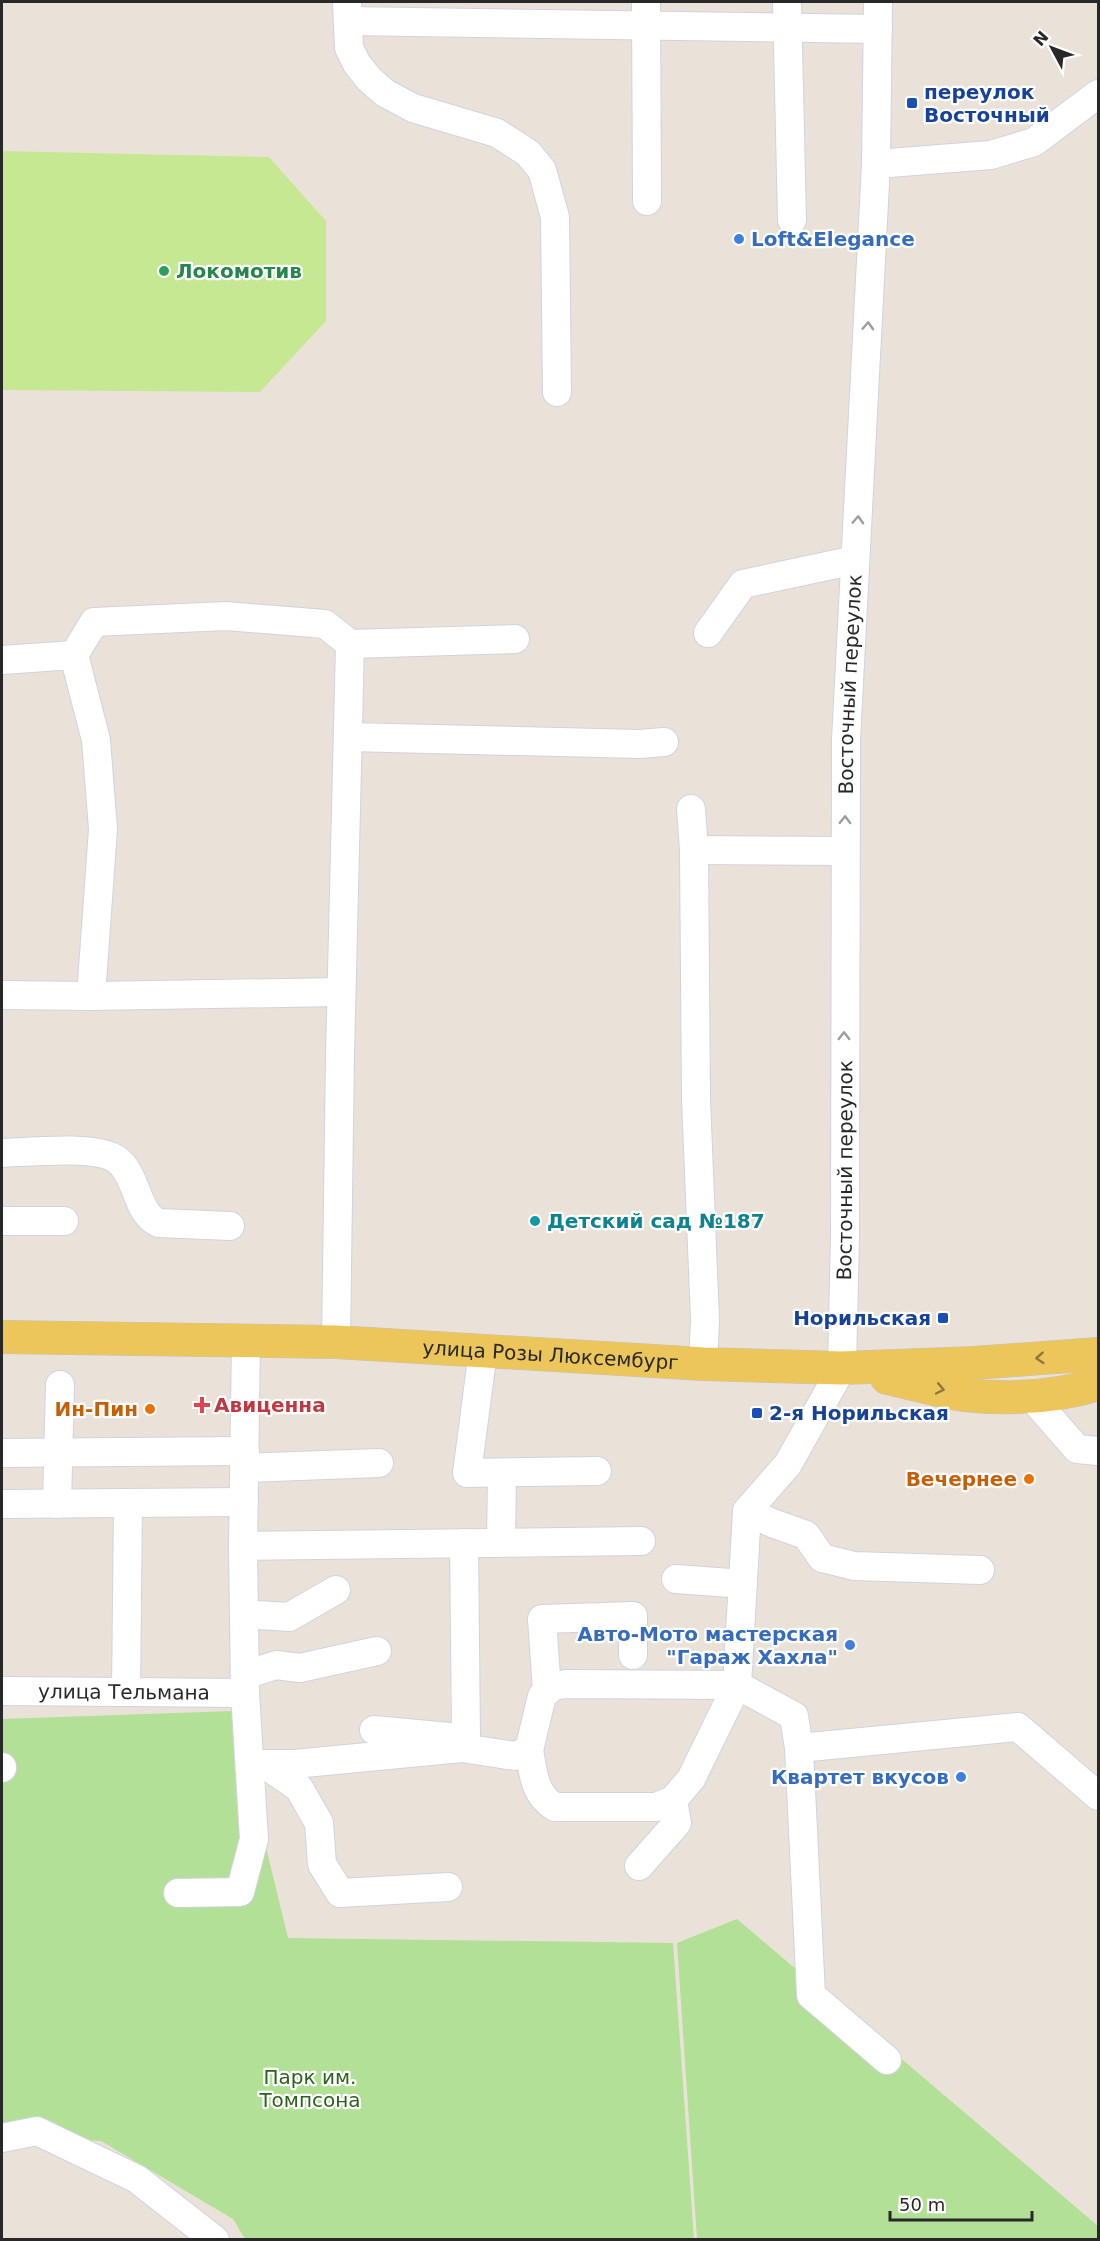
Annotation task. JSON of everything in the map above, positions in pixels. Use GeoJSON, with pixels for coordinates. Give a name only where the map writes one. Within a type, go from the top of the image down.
{"type":"FeatureCollection","features":[{"type":"Feature","properties":{"kind":"main road","name":"улица Розы Люксембург"},"geometry":{"type":"LineString","coordinates":[[2,1337],[336,1342],[703,1364],[842,1368],[974,1363],[1098,1354]]}},
{"type":"Feature","properties":{"kind":"main road"},"geometry":{"type":"LineString","coordinates":[[842,1368],[972,1396],[1030,1395],[1075,1391],[1098,1383]]}},
{"type":"Feature","properties":{"kind":"street"},"geometry":{"type":"LineString","coordinates":[[557,392],[555,217],[542,170],[528,153],[497,133],[413,108],[385,93],[357,64],[350,48],[348,11],[878,15]]}},
{"type":"Feature","properties":{"kind":"street"},"geometry":{"type":"LineString","coordinates":[[646,14],[647,201]]}},
{"type":"Feature","properties":{"kind":"street"},"geometry":{"type":"LineString","coordinates":[[787,15],[792,220]]}},
{"type":"Feature","properties":{"kind":"street","name":"Восточный переулок"},"geometry":{"type":"LineString","coordinates":[[842,1368],[845,1236],[846,740],[876,164],[878,15]]}},
{"type":"Feature","properties":{"kind":"street"},"geometry":{"type":"LineString","coordinates":[[876,164],[991,155],[1034,142],[1098,94]]}},
{"type":"Feature","properties":{"kind":"street"},"geometry":{"type":"LineString","coordinates":[[708,633],[743,584],[855,561]]}},
{"type":"Feature","properties":{"kind":"street"},"geometry":{"type":"LineString","coordinates":[[91,996],[103,828],[96,740],[74,655],[94,622],[226,616],[325,624],[350,644],[515,639]]}},
{"type":"Feature","properties":{"kind":"street"},"geometry":{"type":"LineString","coordinates":[[336,1342],[341,992],[350,644]]}},
{"type":"Feature","properties":{"kind":"street"},"geometry":{"type":"LineString","coordinates":[[2,660],[74,655]]}},
{"type":"Feature","properties":{"kind":"street"},"geometry":{"type":"LineString","coordinates":[[349,738],[640,744],[664,742]]}},
{"type":"Feature","properties":{"kind":"street"},"geometry":{"type":"LineString","coordinates":[[691,809],[694,850],[696,1099],[705,1320],[703,1364]]}},
{"type":"Feature","properties":{"kind":"street"},"geometry":{"type":"LineString","coordinates":[[694,850],[844,851]]}},
{"type":"Feature","properties":{"kind":"street"},"geometry":{"type":"LineString","coordinates":[[2,995],[341,992]]}},
{"type":"Feature","properties":{"kind":"street"},"geometry":{"type":"LineString","coordinates":[[2,1153],[73,1151],[105,1154],[118,1161],[129,1174],[143,1209],[151,1220],[159,1223],[230,1226]]}},
{"type":"Feature","properties":{"kind":"street"},"geometry":{"type":"LineString","coordinates":[[2,1221],[64,1221]]}},
{"type":"Feature","properties":{"kind":"street"},"geometry":{"type":"LineString","coordinates":[[178,1893],[240,1892],[254,1839],[257,1764],[245,1684],[243,1546],[246,1341]]}},
{"type":"Feature","properties":{"kind":"street"},"geometry":{"type":"LineString","coordinates":[[483,1351],[467,1473],[597,1471]]}},
{"type":"Feature","properties":{"kind":"street"},"geometry":{"type":"LineString","coordinates":[[842,1368],[789,1464],[747,1510],[737,1686],[691,1779],[673,1800],[656,1807],[555,1807],[545,1801],[537,1788],[529,1750],[542,1695],[553,1686],[566,1684],[737,1686],[794,1716],[799,1748],[811,1995],[887,2060]]}},
{"type":"Feature","properties":{"kind":"street"},"geometry":{"type":"LineString","coordinates":[[57,1504],[60,1385]]}},
{"type":"Feature","properties":{"kind":"street"},"geometry":{"type":"LineString","coordinates":[[1030,1395],[1077,1449],[1098,1451]]}},
{"type":"Feature","properties":{"kind":"street"},"geometry":{"type":"LineString","coordinates":[[2,1453],[58,1452],[379,1463]]}},
{"type":"Feature","properties":{"kind":"street"},"geometry":{"type":"LineString","coordinates":[[501,1542],[502,1473]]}},
{"type":"Feature","properties":{"kind":"street"},"geometry":{"type":"LineString","coordinates":[[2,1504],[244,1502]]}},
{"type":"Feature","properties":{"kind":"street"},"geometry":{"type":"LineString","coordinates":[[126,1692],[128,1503]]}},
{"type":"Feature","properties":{"kind":"street"},"geometry":{"type":"LineString","coordinates":[[747,1510],[772,1523],[806,1535],[822,1558],[854,1566],[980,1570]]}},
{"type":"Feature","properties":{"kind":"street"},"geometry":{"type":"LineString","coordinates":[[243,1546],[641,1541]]}},
{"type":"Feature","properties":{"kind":"street"},"geometry":{"type":"LineString","coordinates":[[464,1543],[464,1743]]}},
{"type":"Feature","properties":{"kind":"street"},"geometry":{"type":"LineString","coordinates":[[676,1579],[743,1584]]}},
{"type":"Feature","properties":{"kind":"street"},"geometry":{"type":"LineString","coordinates":[[244,1614],[289,1617],[336,1590]]}},
{"type":"Feature","properties":{"kind":"street"},"geometry":{"type":"LineString","coordinates":[[547,1691],[542,1619],[633,1616],[633,1656]]}},
{"type":"Feature","properties":{"kind":"street","name":"улица Тельмана"},"geometry":{"type":"LineString","coordinates":[[2,1691],[126,1692],[245,1684],[276,1665],[300,1668],[377,1651]]}},
{"type":"Feature","properties":{"kind":"street"},"geometry":{"type":"LineString","coordinates":[[799,1748],[1018,1727],[1098,1796]]}},
{"type":"Feature","properties":{"kind":"street"},"geometry":{"type":"LineString","coordinates":[[374,1730],[464,1743],[514,1756],[529,1750]]}},
{"type":"Feature","properties":{"kind":"street"},"geometry":{"type":"LineString","coordinates":[[257,1764],[294,1764],[464,1743]]}},
{"type":"Feature","properties":{"kind":"street"},"geometry":{"type":"LineString","coordinates":[[257,1764],[299,1788],[319,1823],[321,1864],[340,1893],[448,1887]]}},
{"type":"Feature","properties":{"kind":"street"},"geometry":{"type":"LineString","coordinates":[[639,1866],[677,1823],[673,1800]]}},
{"type":"Feature","properties":{"kind":"street"},"geometry":{"type":"LineString","coordinates":[[2,2138],[37,2131],[136,2179],[215,2240]]}},
{"type":"Feature","properties":{"kind":"green space","name":"Локомотив"},"geometry":{"type":"Polygon","coordinates":[[[2,151],[269,157],[326,221],[326,321],[260,392],[2,390],[2,151]]]}},
{"type":"Feature","properties":{"kind":"green space","name":"Парк им. Томпсона"},"geometry":{"type":"Polygon","coordinates":[[[233,1711],[288,1938],[673,1943],[694,2239],[245,2239],[233,2219],[101,2141],[2,2137],[2,1719],[233,1711]]]}},
{"type":"Feature","properties":{"kind":"green space"},"geometry":{"type":"Polygon","coordinates":[[[737,1919],[1098,2226],[1098,2239],[697,2239],[677,1943],[737,1919]]]}},
{"type":"Feature","properties":{"kind":"place","name":"переулок Восточный"},"geometry":{"type":"Point","coordinates":[912,103]}},
{"type":"Feature","properties":{"kind":"place","name":"Loft&Elegance"},"geometry":{"type":"Point","coordinates":[739,239]}},
{"type":"Feature","properties":{"kind":"place","name":"Локомотив"},"geometry":{"type":"Point","coordinates":[164,271]}},
{"type":"Feature","properties":{"kind":"place","name":"Детский сад №187"},"geometry":{"type":"Point","coordinates":[535,1221]}},
{"type":"Feature","properties":{"kind":"place","name":"Норильская"},"geometry":{"type":"Point","coordinates":[943,1318]}},
{"type":"Feature","properties":{"kind":"place","name":"Авиценна"},"geometry":{"type":"Point","coordinates":[202,1405]}},
{"type":"Feature","properties":{"kind":"place","name":"Ин-Пин"},"geometry":{"type":"Point","coordinates":[150,1409]}},
{"type":"Feature","properties":{"kind":"place","name":"2-я Норильская"},"geometry":{"type":"Point","coordinates":[757,1413]}},
{"type":"Feature","properties":{"kind":"place","name":"Вечернее"},"geometry":{"type":"Point","coordinates":[1029,1479]}},
{"type":"Feature","properties":{"kind":"place","name":"Авто-Мото мастерская \"Гараж Хахла\""},"geometry":{"type":"Point","coordinates":[850,1645]}},
{"type":"Feature","properties":{"kind":"place","name":"Квартет вкусов"},"geometry":{"type":"Point","coordinates":[961,1777]}}]}
